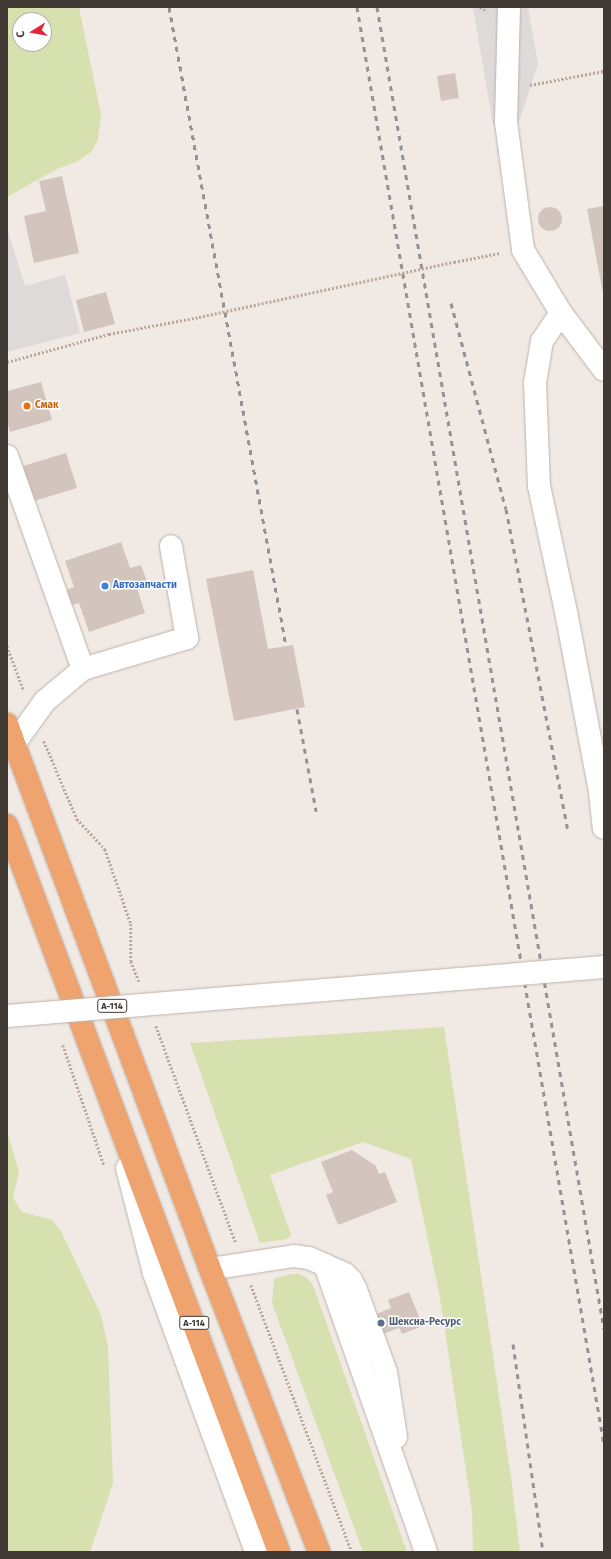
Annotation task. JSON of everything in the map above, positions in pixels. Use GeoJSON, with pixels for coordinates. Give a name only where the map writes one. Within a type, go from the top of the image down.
{"type":"FeatureCollection","features":[{"type":"Feature","properties":{"kind":"highway","name":"А-114"},"geometry":{"type":"LineString","coordinates":[[11,734],[210,1269],[319,1552]]}},
{"type":"Feature","properties":{"kind":"highway","name":"А-114"},"geometry":{"type":"LineString","coordinates":[[7,825],[279,1552]]}},
{"type":"Feature","properties":{"kind":"street"},"geometry":{"type":"LineString","coordinates":[[509,7],[506,122],[523,250],[561,313],[601,358]]}},
{"type":"Feature","properties":{"kind":"street"},"geometry":{"type":"LineString","coordinates":[[561,313],[542,341],[535,383],[539,486],[568,625],[600,792],[604,828]]}},
{"type":"Feature","properties":{"kind":"street"},"geometry":{"type":"LineString","coordinates":[[7,456],[83,669]]}},
{"type":"Feature","properties":{"kind":"street"},"geometry":{"type":"LineString","coordinates":[[11,734],[45,701],[83,669],[186,638],[171,546]]}},
{"type":"Feature","properties":{"kind":"street"},"geometry":{"type":"LineString","coordinates":[[7,1016],[604,967]]}},
{"type":"Feature","properties":{"kind":"street"},"geometry":{"type":"LineString","coordinates":[[108,1094],[154,1273],[256,1552]]}},
{"type":"Feature","properties":{"kind":"street"},"geometry":{"type":"LineString","coordinates":[[210,1269],[294,1256],[309,1258],[325,1264],[426,1552]]}},
{"type":"Feature","properties":{"kind":"path"},"geometry":{"type":"LineString","coordinates":[[546,82],[604,71]]}},
{"type":"Feature","properties":{"kind":"path"},"geometry":{"type":"LineString","coordinates":[[7,362],[109,334],[199,317],[485,256]]}},
{"type":"Feature","properties":{"kind":"path"},"geometry":{"type":"LineString","coordinates":[[7,646],[26,697],[40,687],[45,701]]}},
{"type":"Feature","properties":{"kind":"path"},"geometry":{"type":"LineString","coordinates":[[42,737],[77,819],[105,849],[131,924],[131,961],[140,983]]}},
{"type":"Feature","properties":{"kind":"path"},"geometry":{"type":"LineString","coordinates":[[153,1020],[352,1552]]}},
{"type":"Feature","properties":{"kind":"green space"},"geometry":{"type":"Polygon","coordinates":[[[7,7],[79,7],[101,115],[98,140],[91,152],[78,161],[57,169],[7,197],[7,7]]]}},
{"type":"Feature","properties":{"kind":"green space"},"geometry":{"type":"Polygon","coordinates":[[[444,1027],[511,1477],[520,1552],[473,1552],[472,1511],[440,1298],[411,1159],[363,1142],[270,1175],[291,1235],[287,1239],[260,1243],[190,1043],[444,1027]]]}},
{"type":"Feature","properties":{"kind":"green space"},"geometry":{"type":"Polygon","coordinates":[[[7,1130],[19,1173],[13,1198],[22,1212],[52,1220],[61,1231],[101,1315],[108,1347],[113,1483],[90,1552],[7,1552],[7,1130]]]}},
{"type":"Feature","properties":{"kind":"green space"},"geometry":{"type":"Polygon","coordinates":[[[291,1274],[299,1274],[307,1278],[313,1285],[407,1552],[363,1552],[272,1303],[274,1279],[291,1274]]]}},
{"type":"Feature","properties":{"kind":"shaded area"},"geometry":{"type":"Polygon","coordinates":[[[473,7],[528,7],[538,64],[519,121],[493,125],[473,7]]]}},
{"type":"Feature","properties":{"kind":"shaded area"},"geometry":{"type":"Polygon","coordinates":[[[7,228],[25,286],[65,275],[80,333],[7,352],[7,228]]]}},
{"type":"Feature","properties":{"kind":"building"},"geometry":{"type":"Polygon","coordinates":[[[455,73],[459,98],[441,101],[437,76],[455,73]]]}},
{"type":"Feature","properties":{"kind":"building"},"geometry":{"type":"Polygon","coordinates":[[[62,176],[79,253],[34,263],[24,216],[46,211],[39,181],[62,176]]]}},
{"type":"Feature","properties":{"kind":"building"},"geometry":{"type":"Polygon","coordinates":[[[604,206],[604,292],[603,293],[587,209],[604,206]]]}},
{"type":"Feature","properties":{"kind":"building"},"geometry":{"type":"Polygon","coordinates":[[[545,207],[555,207],[562,214],[562,224],[555,231],[545,231],[538,224],[538,214],[545,207]]]}},
{"type":"Feature","properties":{"kind":"building"},"geometry":{"type":"Polygon","coordinates":[[[106,292],[115,324],[84,332],[76,300],[106,292]]]}},
{"type":"Feature","properties":{"kind":"building","name":"Смак"},"geometry":{"type":"Polygon","coordinates":[[[41,382],[52,420],[10,432],[7,420],[7,391],[41,382]]]}},
{"type":"Feature","properties":{"kind":"building"},"geometry":{"type":"Polygon","coordinates":[[[66,453],[77,488],[34,501],[23,466],[66,453]]]}},
{"type":"Feature","properties":{"kind":"building","name":"Автозапчасти"},"geometry":{"type":"Polygon","coordinates":[[[121,542],[130,568],[141,565],[147,581],[136,585],[145,613],[89,632],[79,603],[68,606],[63,591],[74,587],[65,561],[121,542]]]}},
{"type":"Feature","properties":{"kind":"building"},"geometry":{"type":"Polygon","coordinates":[[[253,570],[268,649],[293,645],[305,707],[234,721],[206,579],[253,570]]]}},
{"type":"Feature","properties":{"kind":"building"},"geometry":{"type":"Polygon","coordinates":[[[352,1150],[376,1166],[379,1174],[385,1172],[397,1202],[338,1225],[326,1195],[333,1192],[321,1162],[352,1150]]]}},
{"type":"Feature","properties":{"kind":"building"},"geometry":{"type":"Polygon","coordinates":[[[409,1292],[423,1326],[402,1334],[399,1328],[381,1335],[374,1315],[391,1308],[388,1300],[409,1292]]]}},
{"type":"Feature","properties":{"kind":"railway"},"geometry":{"type":"LineString","coordinates":[[169,7],[286,646]]}},
{"type":"Feature","properties":{"kind":"railway"},"geometry":{"type":"LineString","coordinates":[[357,7],[604,1444]]}},
{"type":"Feature","properties":{"kind":"railway"},"geometry":{"type":"LineString","coordinates":[[377,7],[604,1329]]}},
{"type":"Feature","properties":{"kind":"railway"},"geometry":{"type":"LineString","coordinates":[[451,303],[506,509],[568,830]]}},
{"type":"Feature","properties":{"kind":"railway"},"geometry":{"type":"LineString","coordinates":[[297,709],[316,811]]}},
{"type":"Feature","properties":{"kind":"railway"},"geometry":{"type":"LineString","coordinates":[[513,1344],[543,1552]]}},
{"type":"Feature","properties":{"kind":"place","name":"Смак"},"geometry":{"type":"Point","coordinates":[27,406]}},
{"type":"Feature","properties":{"kind":"place","name":"Автозапчасти"},"geometry":{"type":"Point","coordinates":[105,586]}},
{"type":"Feature","properties":{"kind":"place","name":"Шексна-Ресурс"},"geometry":{"type":"Point","coordinates":[381,1323]}}]}
